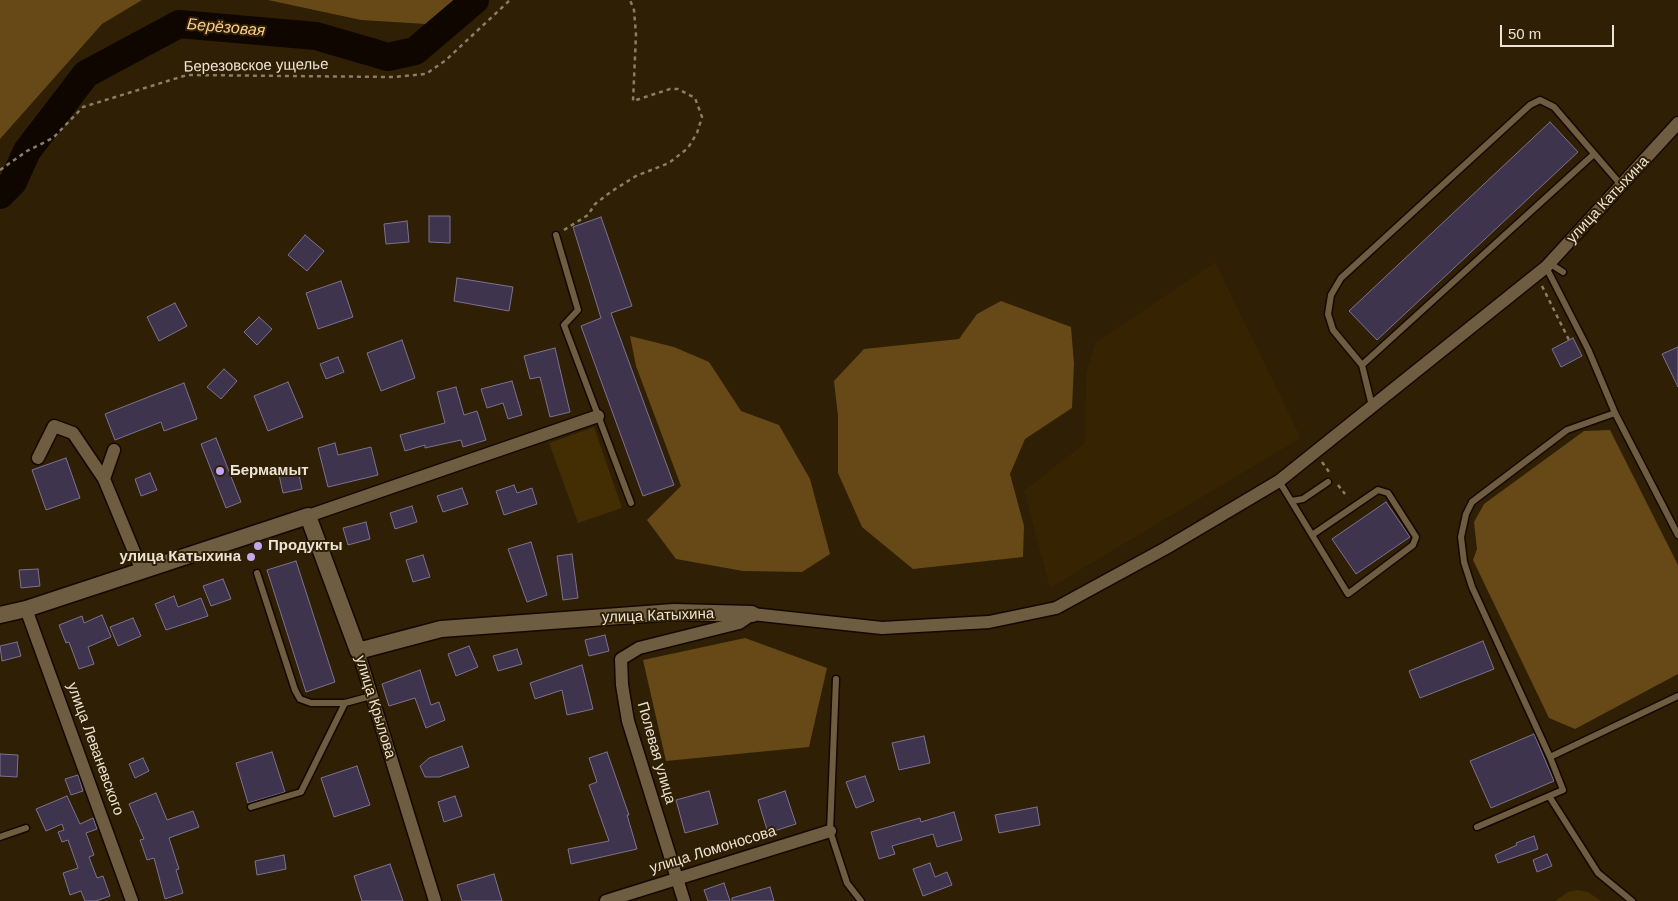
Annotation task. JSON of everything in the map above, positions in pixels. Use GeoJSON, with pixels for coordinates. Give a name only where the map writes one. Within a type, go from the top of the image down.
{"type":"FeatureCollection","features":[{"type":"Feature","properties":{"kind":"street","name":"улица Катыхина"},"geometry":{"type":"LineString","coordinates":[[358,651],[441,629],[674,612],[752,614],[882,628],[989,622],[1056,608],[1166,548],[1279,481],[1544,268],[1622,186],[1678,123]]}},
{"type":"Feature","properties":{"kind":"street"},"geometry":{"type":"LineString","coordinates":[[0,615],[26,609],[308,516],[598,416]]}},
{"type":"Feature","properties":{"kind":"street"},"geometry":{"type":"LineString","coordinates":[[38,458],[54,426],[73,433],[104,479],[142,571]]}},
{"type":"Feature","properties":{"kind":"street"},"geometry":{"type":"LineString","coordinates":[[104,479],[114,450]]}},
{"type":"Feature","properties":{"kind":"street","name":"улица Крылова"},"geometry":{"type":"LineString","coordinates":[[308,516],[358,651],[435,901]]}},
{"type":"Feature","properties":{"kind":"street","name":"улица Леваневского"},"geometry":{"type":"LineString","coordinates":[[26,609],[132,901]]}},
{"type":"Feature","properties":{"kind":"street","name":"Полевая улица"},"geometry":{"type":"LineString","coordinates":[[684,901],[628,721],[622,685],[622,659],[638,648],[739,623],[752,614]]}},
{"type":"Feature","properties":{"kind":"street","name":"улица Ломоносова"},"geometry":{"type":"LineString","coordinates":[[606,901],[830,831]]}},
{"type":"Feature","properties":{"kind":"lane"},"geometry":{"type":"LineString","coordinates":[[1372,406],[1362,364],[1333,330],[1328,314],[1331,295],[1341,278],[1530,104],[1540,100],[1554,107],[1622,186]]}},
{"type":"Feature","properties":{"kind":"lane"},"geometry":{"type":"LineString","coordinates":[[1362,364],[1594,154]]}},
{"type":"Feature","properties":{"kind":"lane"},"geometry":{"type":"LineString","coordinates":[[556,235],[578,310],[564,325],[631,503]]}},
{"type":"Feature","properties":{"kind":"lane"},"geometry":{"type":"LineString","coordinates":[[1544,268],[1563,272]]}},
{"type":"Feature","properties":{"kind":"lane"},"geometry":{"type":"LineString","coordinates":[[1544,268],[1588,349],[1615,412],[1678,535]]}},
{"type":"Feature","properties":{"kind":"lane"},"geometry":{"type":"LineString","coordinates":[[1477,827],[1563,790],[1550,757],[1472,587],[1464,562],[1461,537],[1466,514],[1472,502],[1567,430],[1615,412]]}},
{"type":"Feature","properties":{"kind":"lane"},"geometry":{"type":"LineString","coordinates":[[1279,481],[1348,594],[1413,545],[1416,537],[1388,493],[1378,490],[1312,535]]}},
{"type":"Feature","properties":{"kind":"lane"},"geometry":{"type":"LineString","coordinates":[[1292,501],[1303,499],[1328,482]]}},
{"type":"Feature","properties":{"kind":"lane"},"geometry":{"type":"LineString","coordinates":[[257,573],[295,690],[300,700],[311,703],[345,704],[371,696]]}},
{"type":"Feature","properties":{"kind":"lane"},"geometry":{"type":"LineString","coordinates":[[836,679],[830,831],[847,882],[861,901]]}},
{"type":"Feature","properties":{"kind":"lane"},"geometry":{"type":"LineString","coordinates":[[1550,757],[1678,696]]}},
{"type":"Feature","properties":{"kind":"lane"},"geometry":{"type":"LineString","coordinates":[[250,808],[301,792],[345,704]]}},
{"type":"Feature","properties":{"kind":"lane"},"geometry":{"type":"LineString","coordinates":[[1549,796],[1598,873],[1632,901]]}},
{"type":"Feature","properties":{"kind":"lane"},"geometry":{"type":"LineString","coordinates":[[0,837],[26,828]]}},
{"type":"Feature","properties":{"kind":"path","name":"Березовское ущелье"},"geometry":{"type":"LineString","coordinates":[[0,170],[27,150],[53,138],[82,107],[187,75],[394,77],[426,74],[446,60],[510,0]]}},
{"type":"Feature","properties":{"kind":"path"},"geometry":{"type":"LineString","coordinates":[[556,235],[588,215],[595,204],[612,191],[636,176],[669,163],[688,148],[697,133],[702,117],[695,98],[678,89],[670,89],[633,102],[636,35],[634,10],[630,0]]}},
{"type":"Feature","properties":{"kind":"path"},"geometry":{"type":"LineString","coordinates":[[1544,268],[1569,340]]}},
{"type":"Feature","properties":{"kind":"shaded area"},"geometry":{"type":"Polygon","coordinates":[[[0,0],[142,0],[102,24],[0,139],[0,0]]]}},
{"type":"Feature","properties":{"kind":"shaded area"},"geometry":{"type":"Polygon","coordinates":[[[268,0],[460,0],[426,24],[361,20],[268,0]]]}},
{"type":"Feature","properties":{"kind":"shaded area"},"geometry":{"type":"Polygon","coordinates":[[[1215,262],[1301,438],[1050,588],[1024,491],[1085,443],[1086,373],[1095,343],[1215,262]]]}},
{"type":"Feature","properties":{"kind":"shaded area"},"geometry":{"type":"Polygon","coordinates":[[[1001,301],[1071,327],[1074,364],[1072,408],[1025,439],[1010,474],[1024,526],[1023,557],[913,569],[862,527],[838,473],[838,416],[834,381],[864,349],[959,339],[977,314],[1001,301]]]}},
{"type":"Feature","properties":{"kind":"shaded area"},"geometry":{"type":"Polygon","coordinates":[[[630,336],[674,347],[709,362],[741,411],[779,425],[810,479],[830,554],[802,572],[743,571],[676,559],[647,520],[681,486],[636,366],[630,336]]]}},
{"type":"Feature","properties":{"kind":"shaded area"},"geometry":{"type":"Polygon","coordinates":[[[594,427],[622,508],[578,523],[549,443],[594,427]]]}},
{"type":"Feature","properties":{"kind":"shaded area"},"geometry":{"type":"Polygon","coordinates":[[[1610,430],[1678,565],[1678,674],[1575,729],[1549,718],[1473,560],[1477,549],[1474,522],[1484,504],[1584,431],[1610,430]]]}},
{"type":"Feature","properties":{"kind":"shaded area"},"geometry":{"type":"Polygon","coordinates":[[[745,638],[827,668],[809,747],[666,761],[643,660],[745,638]]]}},
{"type":"Feature","properties":{"kind":"shaded area"},"geometry":{"type":"Polygon","coordinates":[[[1578,890],[1588,892],[1601,901],[1555,901],[1568,892],[1578,890]]]}},
{"type":"Feature","properties":{"kind":"building"},"geometry":{"type":"Polygon","coordinates":[[[1550,122],[1578,152],[1377,340],[1349,311],[1550,122]]]}},
{"type":"Feature","properties":{"kind":"building"},"geometry":{"type":"Polygon","coordinates":[[[429,216],[450,216],[450,243],[429,242],[429,216]]]}},
{"type":"Feature","properties":{"kind":"building"},"geometry":{"type":"Polygon","coordinates":[[[601,217],[632,306],[611,313],[674,485],[643,496],[581,326],[601,318],[573,227],[601,217]]]}},
{"type":"Feature","properties":{"kind":"building"},"geometry":{"type":"Polygon","coordinates":[[[407,221],[409,242],[386,244],[384,224],[407,221]]]}},
{"type":"Feature","properties":{"kind":"building"},"geometry":{"type":"Polygon","coordinates":[[[305,235],[324,251],[307,271],[288,255],[305,235]]]}},
{"type":"Feature","properties":{"kind":"building"},"geometry":{"type":"Polygon","coordinates":[[[457,278],[513,287],[509,311],[454,301],[457,278]]]}},
{"type":"Feature","properties":{"kind":"building"},"geometry":{"type":"Polygon","coordinates":[[[341,281],[353,317],[318,329],[306,293],[341,281]]]}},
{"type":"Feature","properties":{"kind":"building"},"geometry":{"type":"Polygon","coordinates":[[[175,303],[187,326],[159,341],[147,317],[175,303]]]}},
{"type":"Feature","properties":{"kind":"building"},"geometry":{"type":"Polygon","coordinates":[[[259,317],[272,329],[257,345],[244,332],[259,317]]]}},
{"type":"Feature","properties":{"kind":"building"},"geometry":{"type":"Polygon","coordinates":[[[1573,338],[1582,356],[1561,367],[1552,349],[1573,338]]]}},
{"type":"Feature","properties":{"kind":"building"},"geometry":{"type":"Polygon","coordinates":[[[402,340],[415,378],[381,391],[367,353],[402,340]]]}},
{"type":"Feature","properties":{"kind":"building"},"geometry":{"type":"Polygon","coordinates":[[[1678,347],[1678,387],[1662,354],[1678,347]]]}},
{"type":"Feature","properties":{"kind":"building"},"geometry":{"type":"Polygon","coordinates":[[[555,348],[570,412],[550,417],[540,377],[530,379],[524,356],[555,348]]]}},
{"type":"Feature","properties":{"kind":"building"},"geometry":{"type":"Polygon","coordinates":[[[338,357],[344,372],[326,379],[320,364],[338,357]]]}},
{"type":"Feature","properties":{"kind":"building"},"geometry":{"type":"Polygon","coordinates":[[[224,369],[237,381],[221,399],[207,387],[224,369]]]}},
{"type":"Feature","properties":{"kind":"building"},"geometry":{"type":"Polygon","coordinates":[[[512,381],[522,415],[508,419],[503,403],[487,408],[481,389],[512,381]]]}},
{"type":"Feature","properties":{"kind":"building"},"geometry":{"type":"Polygon","coordinates":[[[288,382],[303,417],[268,431],[254,396],[288,382]]]}},
{"type":"Feature","properties":{"kind":"building"},"geometry":{"type":"Polygon","coordinates":[[[184,383],[197,419],[164,431],[161,422],[115,440],[105,414],[184,383]]]}},
{"type":"Feature","properties":{"kind":"building"},"geometry":{"type":"Polygon","coordinates":[[[456,387],[464,415],[477,411],[486,440],[463,447],[461,440],[425,448],[425,445],[405,451],[400,435],[445,423],[437,392],[456,387]]]}},
{"type":"Feature","properties":{"kind":"building"},"geometry":{"type":"Polygon","coordinates":[[[216,438],[241,502],[226,508],[201,444],[216,438]]]}},
{"type":"Feature","properties":{"kind":"building"},"geometry":{"type":"Polygon","coordinates":[[[335,443],[338,455],[371,447],[378,475],[328,487],[318,448],[335,443]]]}},
{"type":"Feature","properties":{"kind":"building"},"geometry":{"type":"Polygon","coordinates":[[[66,458],[80,498],[46,510],[32,470],[66,458]]]}},
{"type":"Feature","properties":{"kind":"building"},"geometry":{"type":"Polygon","coordinates":[[[298,470],[302,489],[283,493],[279,475],[298,470]]]}},
{"type":"Feature","properties":{"kind":"building"},"geometry":{"type":"Polygon","coordinates":[[[150,473],[157,490],[141,496],[135,479],[150,473]]]}},
{"type":"Feature","properties":{"kind":"building"},"geometry":{"type":"Polygon","coordinates":[[[514,485],[517,493],[532,488],[537,504],[504,515],[496,491],[514,485]]]}},
{"type":"Feature","properties":{"kind":"building"},"geometry":{"type":"Polygon","coordinates":[[[462,488],[468,504],[443,512],[437,496],[462,488]]]}},
{"type":"Feature","properties":{"kind":"building"},"geometry":{"type":"Polygon","coordinates":[[[1386,502],[1410,537],[1356,574],[1332,539],[1386,502]]]}},
{"type":"Feature","properties":{"kind":"building"},"geometry":{"type":"Polygon","coordinates":[[[412,506],[417,522],[395,529],[390,513],[412,506]]]}},
{"type":"Feature","properties":{"kind":"building"},"geometry":{"type":"Polygon","coordinates":[[[366,522],[370,539],[348,545],[343,528],[366,522]]]}},
{"type":"Feature","properties":{"kind":"building"},"geometry":{"type":"Polygon","coordinates":[[[531,542],[547,595],[527,602],[508,549],[531,542]]]}},
{"type":"Feature","properties":{"kind":"building"},"geometry":{"type":"Polygon","coordinates":[[[572,554],[578,598],[563,600],[557,556],[572,554]]]}},
{"type":"Feature","properties":{"kind":"building"},"geometry":{"type":"Polygon","coordinates":[[[423,555],[430,577],[413,582],[406,560],[423,555]]]}},
{"type":"Feature","properties":{"kind":"building"},"geometry":{"type":"Polygon","coordinates":[[[296,561],[335,682],[306,692],[267,570],[296,561]]]}},
{"type":"Feature","properties":{"kind":"building"},"geometry":{"type":"Polygon","coordinates":[[[38,569],[40,586],[21,588],[19,570],[38,569]]]}},
{"type":"Feature","properties":{"kind":"building"},"geometry":{"type":"Polygon","coordinates":[[[223,579],[231,599],[211,606],[203,586],[223,579]]]}},
{"type":"Feature","properties":{"kind":"building"},"geometry":{"type":"Polygon","coordinates":[[[174,596],[178,607],[201,598],[208,616],[166,630],[155,604],[174,596]]]}},
{"type":"Feature","properties":{"kind":"building"},"geometry":{"type":"Polygon","coordinates":[[[102,615],[111,637],[88,647],[94,664],[79,669],[69,642],[66,643],[59,625],[82,616],[84,623],[102,615]]]}},
{"type":"Feature","properties":{"kind":"building"},"geometry":{"type":"Polygon","coordinates":[[[133,618],[141,636],[118,646],[110,627],[133,618]]]}},
{"type":"Feature","properties":{"kind":"building"},"geometry":{"type":"Polygon","coordinates":[[[605,635],[609,651],[589,656],[585,640],[605,635]]]}},
{"type":"Feature","properties":{"kind":"building"},"geometry":{"type":"Polygon","coordinates":[[[1483,641],[1494,669],[1420,698],[1409,671],[1483,641]]]}},
{"type":"Feature","properties":{"kind":"building"},"geometry":{"type":"Polygon","coordinates":[[[17,642],[21,656],[2,661],[0,646],[17,642]]]}},
{"type":"Feature","properties":{"kind":"building"},"geometry":{"type":"Polygon","coordinates":[[[469,646],[478,667],[456,676],[448,654],[469,646]]]}},
{"type":"Feature","properties":{"kind":"building"},"geometry":{"type":"Polygon","coordinates":[[[517,649],[522,664],[498,671],[493,656],[517,649]]]}},
{"type":"Feature","properties":{"kind":"building"},"geometry":{"type":"Polygon","coordinates":[[[582,665],[593,709],[567,715],[562,690],[535,699],[530,683],[582,665]]]}},
{"type":"Feature","properties":{"kind":"building"},"geometry":{"type":"Polygon","coordinates":[[[420,670],[431,705],[439,702],[445,720],[426,728],[415,698],[389,706],[382,684],[420,670]]]}},
{"type":"Feature","properties":{"kind":"building"},"geometry":{"type":"Polygon","coordinates":[[[1534,734],[1554,781],[1491,808],[1470,761],[1534,734]]]}},
{"type":"Feature","properties":{"kind":"building"},"geometry":{"type":"Polygon","coordinates":[[[924,736],[930,763],[899,770],[892,743],[924,736]]]}},
{"type":"Feature","properties":{"kind":"building"},"geometry":{"type":"Polygon","coordinates":[[[462,746],[469,767],[439,777],[425,777],[420,766],[429,758],[462,746]]]}},
{"type":"Feature","properties":{"kind":"building"},"geometry":{"type":"Polygon","coordinates":[[[272,752],[285,792],[248,803],[236,763],[272,752]]]}},
{"type":"Feature","properties":{"kind":"building"},"geometry":{"type":"Polygon","coordinates":[[[607,752],[629,815],[627,815],[637,849],[571,864],[568,849],[609,841],[589,785],[597,782],[589,758],[607,752]]]}},
{"type":"Feature","properties":{"kind":"building"},"geometry":{"type":"Polygon","coordinates":[[[0,754],[18,755],[17,777],[0,776],[0,754]]]}},
{"type":"Feature","properties":{"kind":"building"},"geometry":{"type":"Polygon","coordinates":[[[143,758],[149,771],[135,778],[129,764],[143,758]]]}},
{"type":"Feature","properties":{"kind":"building"},"geometry":{"type":"Polygon","coordinates":[[[357,766],[370,805],[334,817],[321,778],[357,766]]]}},
{"type":"Feature","properties":{"kind":"building"},"geometry":{"type":"Polygon","coordinates":[[[78,775],[83,791],[71,795],[65,779],[78,775]]]}},
{"type":"Feature","properties":{"kind":"building"},"geometry":{"type":"Polygon","coordinates":[[[865,776],[874,801],[856,808],[846,782],[865,776]]]}},
{"type":"Feature","properties":{"kind":"building"},"geometry":{"type":"Polygon","coordinates":[[[709,791],[718,824],[685,833],[676,800],[709,791]]]}},
{"type":"Feature","properties":{"kind":"building"},"geometry":{"type":"Polygon","coordinates":[[[785,791],[796,824],[768,833],[758,800],[785,791]]]}},
{"type":"Feature","properties":{"kind":"building"},"geometry":{"type":"Polygon","coordinates":[[[156,793],[167,820],[193,811],[199,827],[169,838],[179,869],[176,870],[183,893],[165,899],[154,858],[147,860],[140,840],[144,839],[129,804],[156,793]]]}},
{"type":"Feature","properties":{"kind":"building"},"geometry":{"type":"Polygon","coordinates":[[[67,796],[80,824],[93,818],[97,829],[86,833],[94,855],[89,857],[97,878],[103,876],[110,896],[96,901],[85,901],[81,891],[70,895],[63,873],[78,868],[68,840],[62,842],[58,832],[64,830],[62,824],[46,831],[36,809],[67,796]]]}},
{"type":"Feature","properties":{"kind":"building"},"geometry":{"type":"Polygon","coordinates":[[[455,796],[462,816],[444,822],[438,802],[455,796]]]}},
{"type":"Feature","properties":{"kind":"building"},"geometry":{"type":"Polygon","coordinates":[[[1037,807],[1040,825],[999,833],[995,815],[1037,807]]]}},
{"type":"Feature","properties":{"kind":"building"},"geometry":{"type":"Polygon","coordinates":[[[954,812],[962,840],[937,847],[933,834],[892,846],[895,854],[879,859],[871,832],[920,818],[921,822],[954,812]]]}},
{"type":"Feature","properties":{"kind":"building"},"geometry":{"type":"Polygon","coordinates":[[[1534,836],[1538,849],[1498,863],[1495,855],[1517,845],[1516,843],[1534,836]]]}},
{"type":"Feature","properties":{"kind":"building"},"geometry":{"type":"Polygon","coordinates":[[[1547,854],[1552,866],[1537,872],[1533,860],[1547,854]]]}},
{"type":"Feature","properties":{"kind":"building"},"geometry":{"type":"Polygon","coordinates":[[[284,855],[286,869],[257,875],[255,861],[284,855]]]}},
{"type":"Feature","properties":{"kind":"building"},"geometry":{"type":"Polygon","coordinates":[[[930,863],[935,877],[947,872],[952,885],[923,896],[913,869],[930,863]]]}},
{"type":"Feature","properties":{"kind":"building"},"geometry":{"type":"Polygon","coordinates":[[[390,864],[403,901],[362,901],[354,876],[390,864]]]}},
{"type":"Feature","properties":{"kind":"building"},"geometry":{"type":"Polygon","coordinates":[[[494,874],[502,901],[462,901],[457,885],[494,874]]]}},
{"type":"Feature","properties":{"kind":"building"},"geometry":{"type":"Polygon","coordinates":[[[724,883],[730,901],[708,901],[704,890],[724,883]]]}},
{"type":"Feature","properties":{"kind":"building"},"geometry":{"type":"Polygon","coordinates":[[[770,887],[774,901],[732,901],[732,898],[770,887]]]}},
{"type":"Feature","properties":{"kind":"waterway","name":"Берёзовая"},"geometry":{"type":"LineString","coordinates":[[0,195],[13,182],[27,151],[86,74],[179,24],[316,36],[388,57],[415,51],[475,0]]}},
{"type":"Feature","properties":{"kind":"place","name":"Бермамыт"},"geometry":{"type":"Point","coordinates":[220,471]}},
{"type":"Feature","properties":{"kind":"place","name":"Продукты"},"geometry":{"type":"Point","coordinates":[258,546]}},
{"type":"Feature","properties":{"kind":"place","name":"улица Катыхина"},"geometry":{"type":"Point","coordinates":[251,557]}}]}
